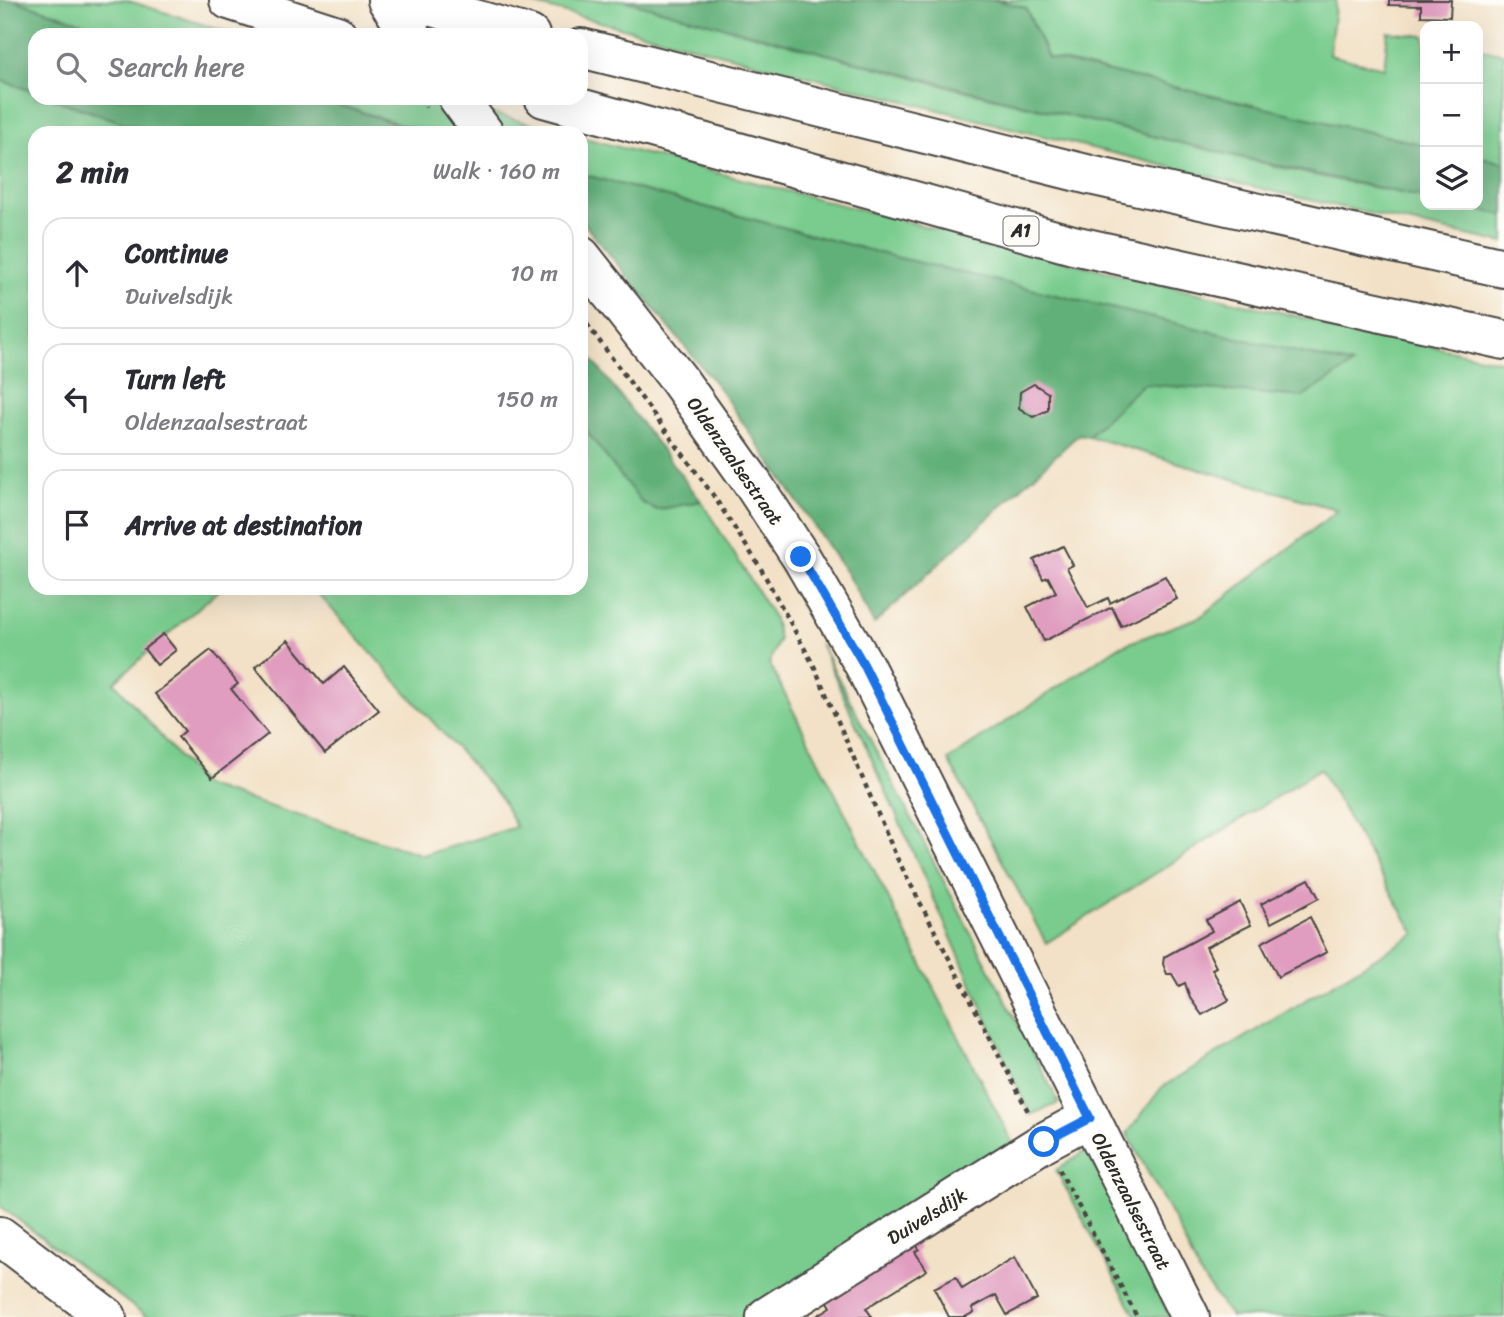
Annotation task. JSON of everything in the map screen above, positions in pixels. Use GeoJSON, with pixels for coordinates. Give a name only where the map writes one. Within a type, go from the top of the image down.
{"type":"FeatureCollection","features":[{"type":"Feature","properties":{"kind":"main road"},"geometry":{"type":"LineString","coordinates":[[229,0],[316,28]]}},
{"type":"Feature","properties":{"kind":"main road"},"geometry":{"type":"LineString","coordinates":[[387,0],[406,28]]}},
{"type":"Feature","properties":{"kind":"main road"},"geometry":{"type":"LineString","coordinates":[[410,0],[506,28]]}},
{"type":"Feature","properties":{"kind":"main road"},"geometry":{"type":"LineString","coordinates":[[588,50],[1090,175],[1504,268]]}},
{"type":"Feature","properties":{"kind":"main road"},"geometry":{"type":"LineString","coordinates":[[463,105],[479,126]]}},
{"type":"Feature","properties":{"kind":"main road","name":"A1"},"geometry":{"type":"LineString","coordinates":[[569,105],[1073,245],[1504,340]]}},
{"type":"Feature","properties":{"kind":"main road","name":"Oldenzaalsestraat"},"geometry":{"type":"LineString","coordinates":[[588,265],[679,380],[801,557],[864,665],[1190,1317]]}},
{"type":"Feature","properties":{"kind":"main road","name":"Duivelsdijk"},"geometry":{"type":"LineString","coordinates":[[766,1317],[1044,1142],[1090,1118]]}},
{"type":"Feature","properties":{"kind":"main road"},"geometry":{"type":"LineString","coordinates":[[0,1236],[107,1317]]}},
{"type":"Feature","properties":{"kind":"path"},"geometry":{"type":"LineString","coordinates":[[588,325],[713,495],[760,567],[814,666],[897,858],[1137,1317]]}},
{"type":"Feature","properties":{"kind":"green space"},"geometry":{"type":"Polygon","coordinates":[[[0,0],[14,0],[99,28],[28,28],[28,90],[0,80],[0,0]]]}},
{"type":"Feature","properties":{"kind":"green space"},"geometry":{"type":"Polygon","coordinates":[[[14,0],[126,0],[214,28],[99,28],[14,0]]]}},
{"type":"Feature","properties":{"kind":"green space"},"geometry":{"type":"Polygon","coordinates":[[[517,0],[623,0],[938,84],[1304,173],[1420,197],[1420,210],[1480,210],[1504,215],[1504,243],[1009,128],[517,0]]]}},
{"type":"Feature","properties":{"kind":"green space"},"geometry":{"type":"Polygon","coordinates":[[[623,0],[996,0],[1026,8],[1048,58],[1420,144],[1420,197],[1123,129],[623,0]]]}},
{"type":"Feature","properties":{"kind":"green space"},"geometry":{"type":"Polygon","coordinates":[[[996,0],[1336,0],[1329,55],[1384,68],[1388,32],[1420,35],[1420,144],[1048,58],[1026,8],[996,0]]]}},
{"type":"Feature","properties":{"kind":"green space"},"geometry":{"type":"Polygon","coordinates":[[[1483,49],[1504,54],[1504,163],[1483,158],[1483,49]]]}},
{"type":"Feature","properties":{"kind":"green space"},"geometry":{"type":"Polygon","coordinates":[[[0,80],[28,90],[28,105],[71,105],[133,126],[28,126],[28,595],[213,595],[114,682],[203,785],[423,855],[516,827],[501,798],[319,595],[588,595],[588,433],[642,503],[657,510],[701,501],[773,616],[779,639],[769,663],[1016,1150],[741,1317],[147,1317],[0,1206],[0,80]]]}},
{"type":"Feature","properties":{"kind":"green space"},"geometry":{"type":"Polygon","coordinates":[[[71,105],[339,105],[404,126],[133,126],[71,105]]]}},
{"type":"Feature","properties":{"kind":"green space"},"geometry":{"type":"Polygon","coordinates":[[[339,105],[461,105],[540,126],[407,126],[339,105]]]}},
{"type":"Feature","properties":{"kind":"green space"},"geometry":{"type":"Polygon","coordinates":[[[588,139],[1041,255],[1504,362],[1504,1317],[1231,1317],[1199,1273],[1176,1223],[1127,1134],[1162,1087],[1415,934],[1320,769],[1046,943],[948,760],[1118,647],[1200,617],[1338,510],[1088,436],[1143,383],[1303,397],[1351,365],[895,257],[588,176],[588,139]]]}},
{"type":"Feature","properties":{"kind":"green space"},"geometry":{"type":"Polygon","coordinates":[[[1483,158],[1504,163],[1504,215],[1480,210],[1483,210],[1483,158]]]}},
{"type":"Feature","properties":{"kind":"green space"},"geometry":{"type":"Polygon","coordinates":[[[588,176],[895,257],[1352,365],[1303,397],[1143,384],[1088,436],[1079,434],[874,624],[847,574],[719,388],[588,229],[588,176]]]}},
{"type":"Feature","properties":{"kind":"green space"},"geometry":{"type":"Polygon","coordinates":[[[588,354],[701,501],[657,510],[642,503],[588,433],[588,354]]]}},
{"type":"Feature","properties":{"kind":"green space"},"geometry":{"type":"Polygon","coordinates":[[[820,643],[1059,1103],[1030,1115],[820,643]]]}},
{"type":"Feature","properties":{"kind":"green space"},"geometry":{"type":"Polygon","coordinates":[[[1087,1150],[1170,1317],[1136,1317],[1056,1170],[1087,1150]]]}},
{"type":"Feature","properties":{"kind":"building"},"geometry":{"type":"Polygon","coordinates":[[[1389,0],[1451,0],[1450,17],[1421,16],[1421,6],[1389,5],[1389,0]]]}},
{"type":"Feature","properties":{"kind":"building"},"geometry":{"type":"Polygon","coordinates":[[[1034,384],[1048,393],[1048,410],[1033,417],[1019,408],[1020,392],[1034,384]]]}},
{"type":"Feature","properties":{"kind":"building"},"geometry":{"type":"Polygon","coordinates":[[[1063,546],[1073,565],[1067,568],[1088,608],[1108,598],[1110,603],[1165,576],[1177,599],[1121,626],[1112,607],[1044,641],[1027,607],[1056,592],[1048,577],[1043,579],[1034,560],[1063,546]]]}},
{"type":"Feature","properties":{"kind":"building"},"geometry":{"type":"Polygon","coordinates":[[[163,634],[176,650],[157,665],[144,649],[163,634]]]}},
{"type":"Feature","properties":{"kind":"building"},"geometry":{"type":"Polygon","coordinates":[[[288,640],[324,684],[344,667],[379,710],[325,753],[255,667],[288,640]]]}},
{"type":"Feature","properties":{"kind":"building"},"geometry":{"type":"Polygon","coordinates":[[[211,650],[238,684],[231,689],[268,734],[212,778],[178,737],[185,731],[155,694],[211,650]]]}},
{"type":"Feature","properties":{"kind":"building"},"geometry":{"type":"Polygon","coordinates":[[[1309,879],[1319,898],[1271,923],[1261,904],[1309,879]]]}},
{"type":"Feature","properties":{"kind":"building"},"geometry":{"type":"Polygon","coordinates":[[[1240,902],[1251,925],[1206,947],[1216,967],[1212,969],[1229,1000],[1202,1015],[1190,998],[1185,983],[1179,986],[1172,974],[1167,974],[1163,964],[1164,957],[1212,931],[1206,920],[1240,902]]]}},
{"type":"Feature","properties":{"kind":"building"},"geometry":{"type":"Polygon","coordinates":[[[1310,917],[1327,952],[1278,977],[1261,943],[1310,917]]]}},
{"type":"Feature","properties":{"kind":"building"},"geometry":{"type":"Polygon","coordinates":[[[912,1238],[919,1249],[915,1252],[927,1270],[866,1308],[872,1317],[815,1317],[831,1307],[827,1300],[912,1238]]]}},
{"type":"Feature","properties":{"kind":"building"},"geometry":{"type":"Polygon","coordinates":[[[1015,1257],[1037,1299],[1007,1315],[996,1295],[972,1308],[974,1312],[965,1317],[949,1317],[934,1288],[956,1277],[962,1289],[1015,1257]]]}},
{"type":"Feature","properties":{"kind":"route"},"geometry":{"type":"LineString","coordinates":[[801,557],[864,665],[1090,1118],[1044,1142]]}}]}
